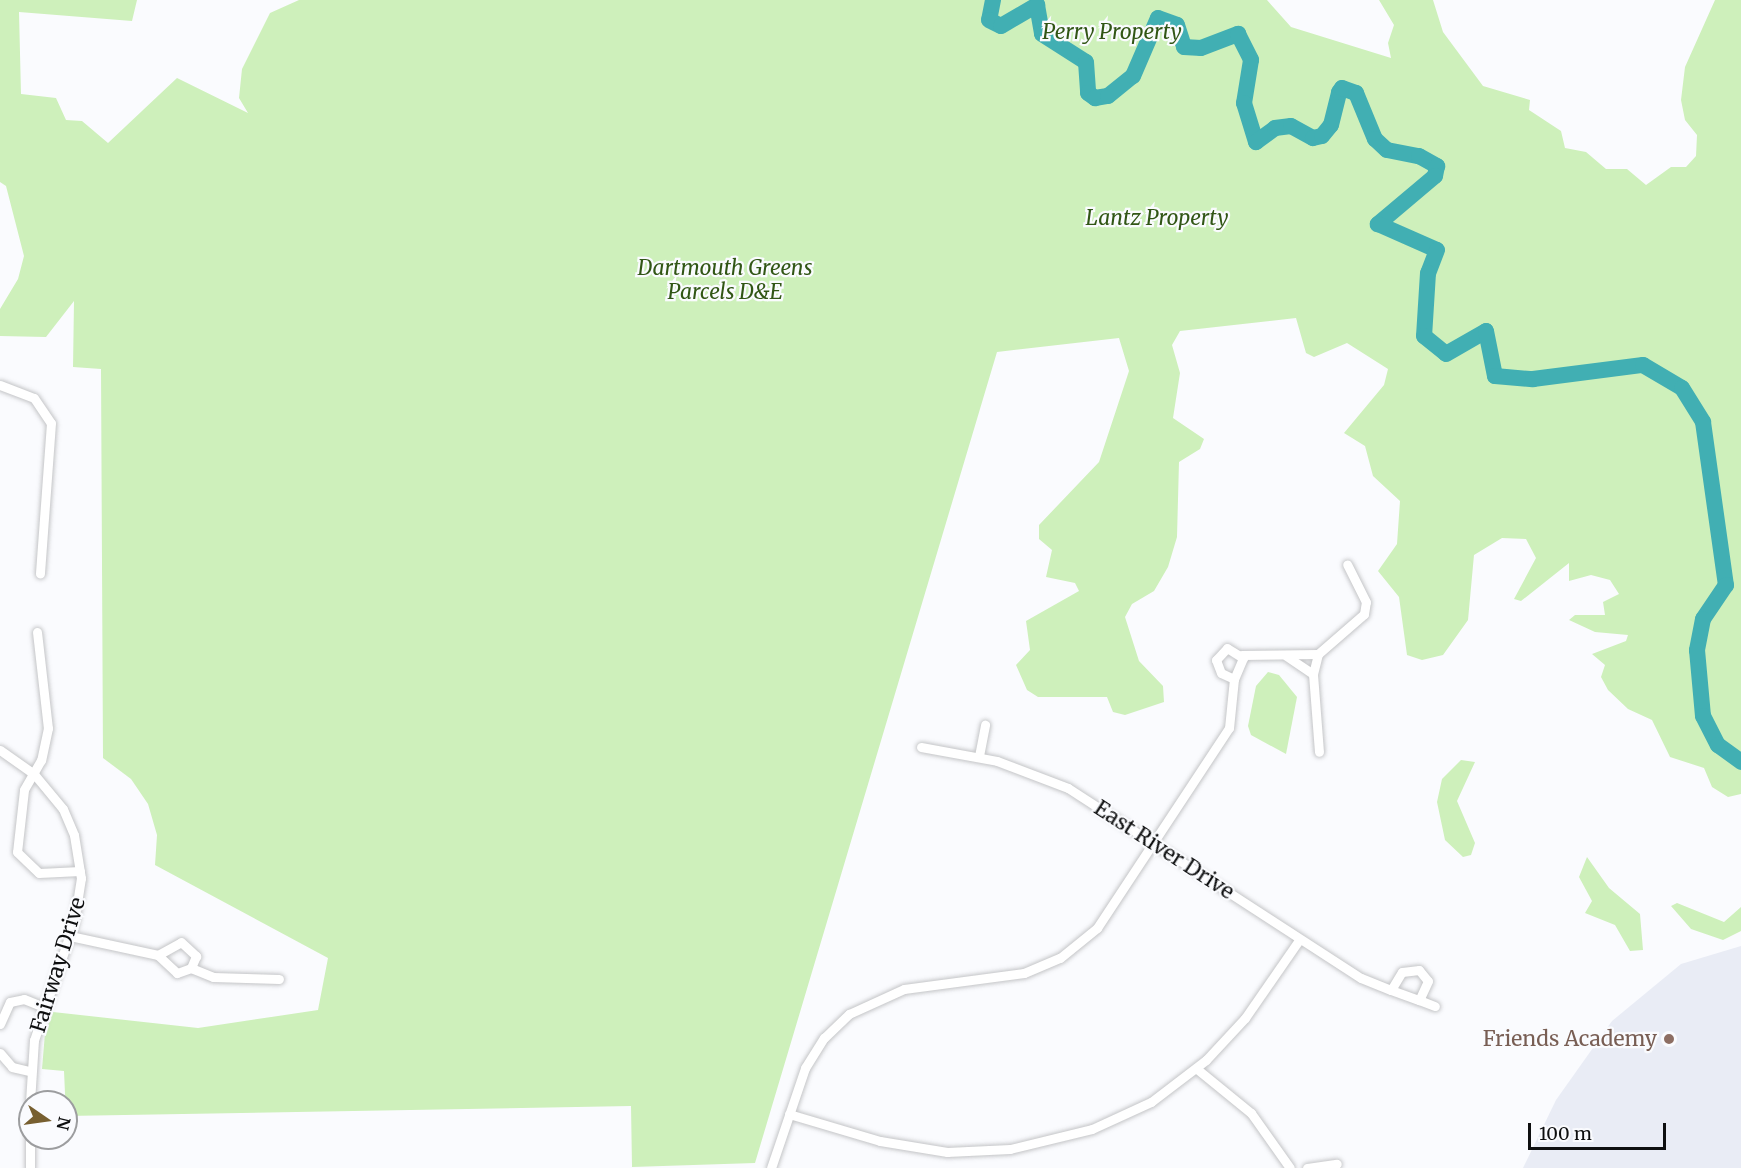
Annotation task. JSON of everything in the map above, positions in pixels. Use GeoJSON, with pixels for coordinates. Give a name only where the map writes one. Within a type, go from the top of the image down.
{"type":"FeatureCollection","features":[{"type":"Feature","properties":{"kind":"street"},"geometry":{"type":"LineString","coordinates":[[0,385],[34,398],[51,423],[40,574]]}},
{"type":"Feature","properties":{"kind":"street"},"geometry":{"type":"LineString","coordinates":[[1319,752],[1312,674],[1318,654],[1364,614],[1366,602],[1347,564]]}},
{"type":"Feature","properties":{"kind":"street"},"geometry":{"type":"LineString","coordinates":[[37,632],[48,728],[34,774],[24,790],[19,856],[45,874],[80,871]]}},
{"type":"Feature","properties":{"kind":"street"},"geometry":{"type":"LineString","coordinates":[[1234,679],[1220,671],[1216,658],[1228,648],[1242,655],[1318,654]]}},
{"type":"Feature","properties":{"kind":"street"},"geometry":{"type":"LineString","coordinates":[[771,1168],[811,1056],[849,1014],[893,992],[1004,978],[1060,958],[1096,928],[1156,846],[1229,728],[1234,679],[1243,666],[1242,655]]}},
{"type":"Feature","properties":{"kind":"street"},"geometry":{"type":"LineString","coordinates":[[1286,656],[1312,674]]}},
{"type":"Feature","properties":{"kind":"street"},"geometry":{"type":"LineString","coordinates":[[979,756],[985,725]]}},
{"type":"Feature","properties":{"kind":"street","name":"East River Drive"},"geometry":{"type":"LineString","coordinates":[[921,747],[979,756],[1068,788],[1299,940],[1391,990],[1436,1006]]}},
{"type":"Feature","properties":{"kind":"street","name":"Fairway Drive"},"geometry":{"type":"LineString","coordinates":[[0,750],[34,774],[67,817],[80,871],[80,902],[44,1007],[30,1071],[30,1090]]}},
{"type":"Feature","properties":{"kind":"street"},"geometry":{"type":"LineString","coordinates":[[70,936],[158,955],[169,971],[191,968],[213,978],[279,979]]}},
{"type":"Feature","properties":{"kind":"street"},"geometry":{"type":"LineString","coordinates":[[789,1114],[912,1148],[992,1152],[1106,1124],[1151,1102],[1197,1068],[1245,1018],[1299,940]]}},
{"type":"Feature","properties":{"kind":"street"},"geometry":{"type":"LineString","coordinates":[[158,955],[174,942],[187,944],[196,956],[191,968]]}},
{"type":"Feature","properties":{"kind":"street"},"geometry":{"type":"LineString","coordinates":[[1391,990],[1402,972],[1419,970],[1428,981],[1419,1000]]}},
{"type":"Feature","properties":{"kind":"street"},"geometry":{"type":"LineString","coordinates":[[0,1024],[10,1002],[24,999],[44,1007]]}},
{"type":"Feature","properties":{"kind":"street"},"geometry":{"type":"LineString","coordinates":[[0,1053],[12,1067],[30,1071]]}},
{"type":"Feature","properties":{"kind":"street"},"geometry":{"type":"LineString","coordinates":[[1197,1068],[1251,1113],[1290,1168]]}},
{"type":"Feature","properties":{"kind":"street"},"geometry":{"type":"LineString","coordinates":[[30,1150],[30,1168]]}},
{"type":"Feature","properties":{"kind":"street"},"geometry":{"type":"LineString","coordinates":[[1307,1168],[1337,1164]]}},
{"type":"Feature","properties":{"kind":"shaded area","name":"Friends Academy"},"geometry":{"type":"Polygon","coordinates":[[[1741,946],[1741,1168],[1523,1168],[1556,1100],[1612,1021],[1681,964],[1741,946]]]}},
{"type":"Feature","properties":{"kind":"green space"},"geometry":{"type":"Polygon","coordinates":[[[0,0],[137,0],[132,21],[19,12],[21,94],[56,98],[66,120],[82,121],[108,143],[177,78],[248,113],[239,98],[242,69],[270,13],[299,0],[1267,0],[1291,27],[1391,58],[1388,43],[1394,25],[1379,0],[1433,0],[1443,32],[1483,86],[1530,100],[1529,110],[1561,131],[1565,148],[1586,152],[1606,169],[1627,169],[1646,185],[1671,167],[1686,167],[1696,156],[1697,135],[1685,120],[1681,100],[1685,67],[1715,0],[1741,0],[1741,794],[1728,797],[1712,787],[1704,768],[1670,757],[1652,720],[1628,709],[1608,690],[1601,677],[1605,665],[1592,654],[1626,641],[1628,635],[1595,632],[1569,620],[1575,615],[1605,615],[1603,602],[1619,594],[1610,580],[1591,575],[1569,581],[1569,563],[1521,601],[1514,599],[1536,558],[1526,539],[1502,538],[1474,555],[1468,620],[1443,655],[1422,660],[1407,655],[1399,597],[1378,571],[1397,544],[1400,501],[1373,476],[1365,446],[1344,433],[1384,385],[1388,369],[1347,343],[1314,357],[1306,353],[1296,318],[1180,331],[1172,345],[1180,373],[1173,418],[1204,439],[1200,449],[1179,462],[1177,537],[1168,567],[1154,591],[1132,604],[1125,617],[1139,661],[1163,686],[1164,702],[1125,715],[1113,712],[1107,697],[1038,697],[1027,690],[1016,665],[1030,650],[1026,621],[1079,591],[1075,583],[1046,577],[1052,550],[1039,539],[1039,525],[1099,462],[1129,371],[1119,338],[997,352],[755,1163],[632,1167],[631,1106],[78,1116],[78,1090],[65,1090],[64,1071],[42,1069],[45,1033],[53,1012],[198,1028],[318,1010],[328,958],[155,865],[157,835],[148,804],[131,779],[103,758],[101,369],[73,367],[74,301],[46,337],[0,336],[0,309],[18,279],[24,256],[6,186],[0,182],[0,0]]]}},
{"type":"Feature","properties":{"kind":"green space"},"geometry":{"type":"Polygon","coordinates":[[[1268,672],[1279,675],[1297,697],[1286,754],[1251,735],[1248,726],[1256,686],[1268,672]]]}},
{"type":"Feature","properties":{"kind":"green space"},"geometry":{"type":"Polygon","coordinates":[[[1461,760],[1475,762],[1457,801],[1475,843],[1471,855],[1463,857],[1445,840],[1437,802],[1442,779],[1461,760]]]}},
{"type":"Feature","properties":{"kind":"green space"},"geometry":{"type":"Polygon","coordinates":[[[1587,857],[1609,888],[1640,914],[1643,950],[1630,951],[1615,925],[1585,913],[1592,901],[1579,877],[1587,857]]]}},
{"type":"Feature","properties":{"kind":"green space"},"geometry":{"type":"Polygon","coordinates":[[[1677,903],[1724,922],[1741,907],[1741,931],[1723,940],[1691,929],[1671,906],[1677,903]]]}},
{"type":"Feature","properties":{"kind":"waterway"},"geometry":{"type":"LineString","coordinates":[[993,0],[989,20],[1001,26],[1037,5],[1042,34],[1086,62],[1088,93],[1095,98],[1108,96],[1133,76],[1158,18],[1177,25],[1184,47],[1201,48],[1238,34],[1251,60],[1244,103],[1256,142],[1275,128],[1291,126],[1313,138],[1322,136],[1331,125],[1342,88],[1356,93],[1375,139],[1387,150],[1419,156],[1437,166],[1435,176],[1378,224],[1437,250],[1428,273],[1424,336],[1446,354],[1486,331],[1495,376],[1533,379],[1643,365],[1682,388],[1703,422],[1726,585],[1703,619],[1697,650],[1703,716],[1718,745],[1741,762]]}},
{"type":"Feature","properties":{"kind":"place","name":"Friends Academy"},"geometry":{"type":"Point","coordinates":[1669,1039]}},
{"type":"Feature","properties":{"kind":"park label","name":"Perry Property"},"geometry":{"type":"Point","coordinates":[1112,32]}},
{"type":"Feature","properties":{"kind":"park label","name":"Lantz Property"},"geometry":{"type":"Point","coordinates":[1157,218]}},
{"type":"Feature","properties":{"kind":"park label","name":"Dartmouth Greens Parcels D&E"},"geometry":{"type":"Point","coordinates":[725,280]}}]}
